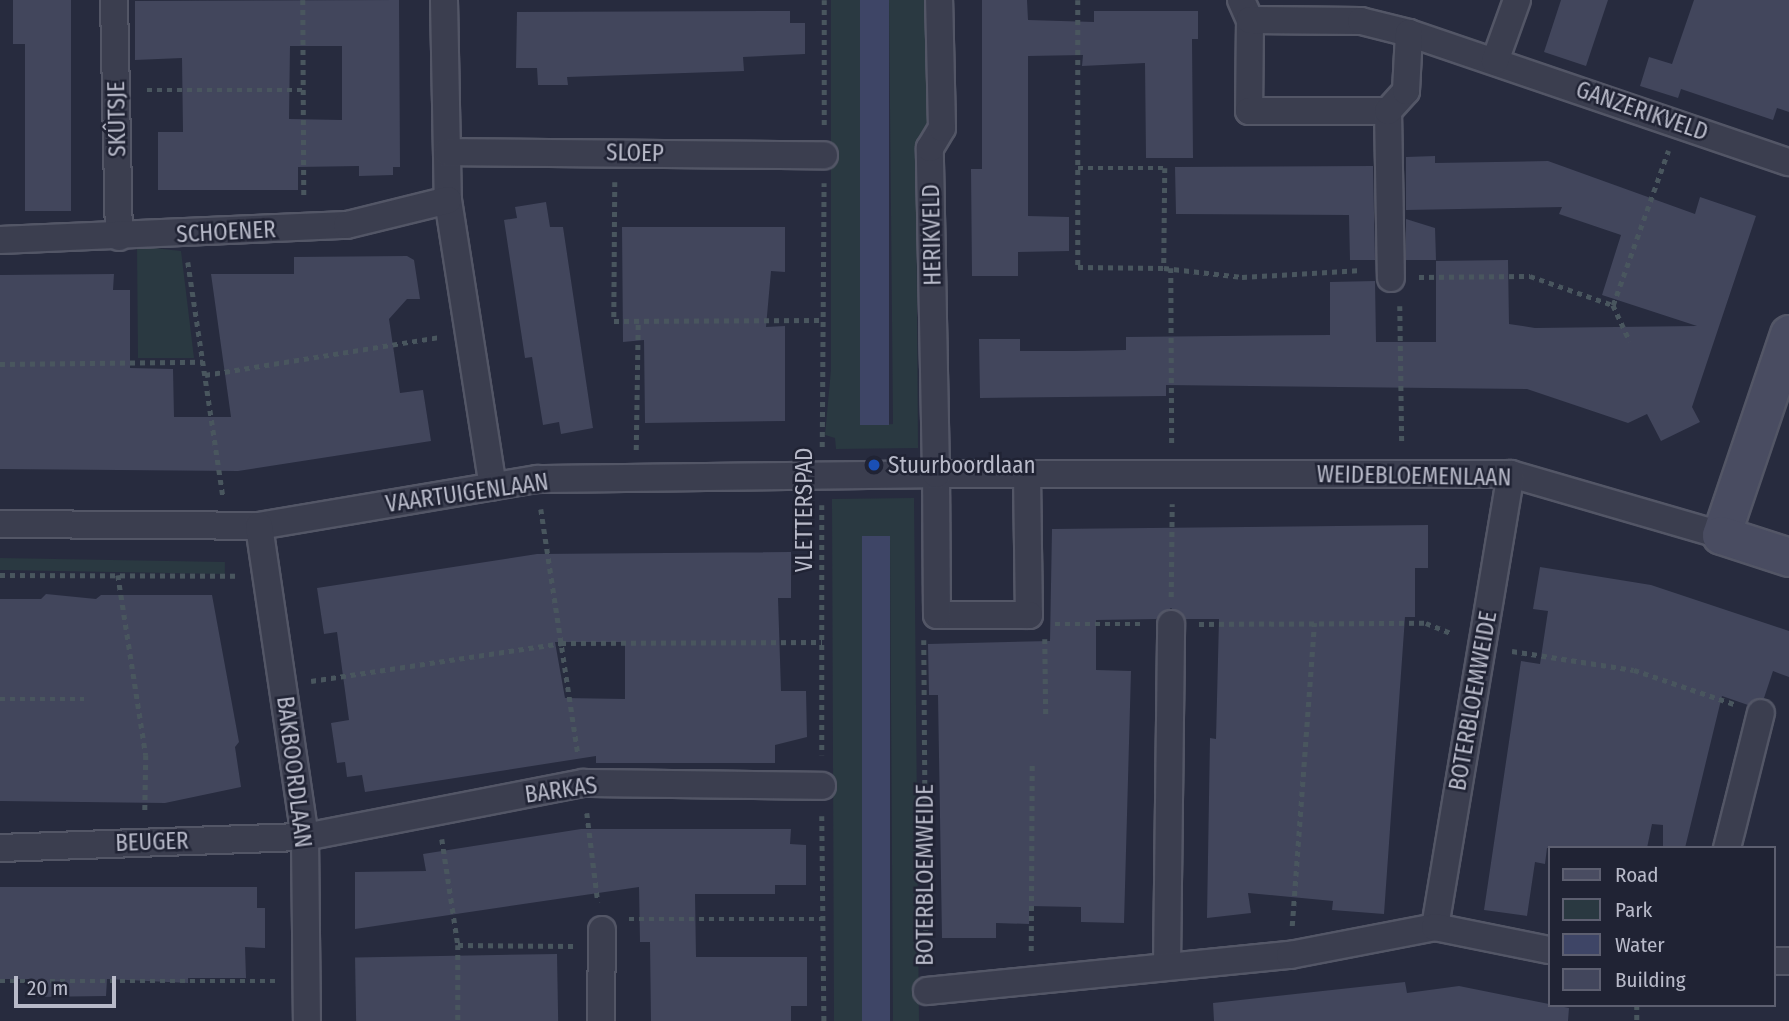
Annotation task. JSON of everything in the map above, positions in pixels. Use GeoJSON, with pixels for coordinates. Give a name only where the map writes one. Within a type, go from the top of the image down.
{"type":"FeatureCollection","features":[{"type":"Feature","properties":{"kind":"street","name":"SKÛTSJE"},"geometry":{"type":"LineString","coordinates":[[114,0],[119,237]]}},
{"type":"Feature","properties":{"kind":"street"},"geometry":{"type":"LineString","coordinates":[[444,0],[448,200],[494,486]]}},
{"type":"Feature","properties":{"kind":"street","name":"HERIKVELD"},"geometry":{"type":"LineString","coordinates":[[936,474],[930,148],[942,128],[939,0]]}},
{"type":"Feature","properties":{"kind":"street"},"geometry":{"type":"LineString","coordinates":[[1495,61],[1517,0]]}},
{"type":"Feature","properties":{"kind":"street","name":"GANZERIKVELD"},"geometry":{"type":"LineString","coordinates":[[1388,111],[1249,111],[1245,10],[1361,21],[1409,33],[1789,162]]}},
{"type":"Feature","properties":{"kind":"street"},"geometry":{"type":"LineString","coordinates":[[1394,275],[1388,111],[1406,91],[1409,33]]}},
{"type":"Feature","properties":{"kind":"street","name":"SLOEP"},"geometry":{"type":"LineString","coordinates":[[447,152],[824,155]]}},
{"type":"Feature","properties":{"kind":"street","name":"SCHOENER"},"geometry":{"type":"LineString","coordinates":[[0,240],[119,237],[347,225],[448,200]]}},
{"type":"Feature","properties":{"kind":"street"},"geometry":{"type":"LineString","coordinates":[[1721,535],[1789,334]]}},
{"type":"Feature","properties":{"kind":"street"},"geometry":{"type":"LineString","coordinates":[[936,474],[937,615],[1029,615],[1027,475]]}},
{"type":"Feature","properties":{"kind":"street","name":"WEIDEBLOEMENLAAN"},"geometry":{"type":"LineString","coordinates":[[936,474],[1511,474],[1721,535],[1789,558]]}},
{"type":"Feature","properties":{"kind":"street","name":"VAARTUIGENLAAN"},"geometry":{"type":"LineString","coordinates":[[0,524],[259,526],[537,479],[936,474]]}},
{"type":"Feature","properties":{"kind":"street","name":"BOTERBLOEMWEIDE"},"geometry":{"type":"LineString","coordinates":[[1435,927],[1511,474]]}},
{"type":"Feature","properties":{"kind":"street","name":"BAKBOORDLAAN"},"geometry":{"type":"LineString","coordinates":[[259,526],[304,837],[307,1021]]}},
{"type":"Feature","properties":{"kind":"street"},"geometry":{"type":"LineString","coordinates":[[1167,965],[1171,624]]}},
{"type":"Feature","properties":{"kind":"street"},"geometry":{"type":"LineString","coordinates":[[1728,846],[1761,713]]}},
{"type":"Feature","properties":{"kind":"street","name":"BARKAS"},"geometry":{"type":"LineString","coordinates":[[304,837],[583,783],[822,786]]}},
{"type":"Feature","properties":{"kind":"street","name":"BEUGER"},"geometry":{"type":"LineString","coordinates":[[0,848],[304,837]]}},
{"type":"Feature","properties":{"kind":"street","name":"BOTERBLOEMWEIDE"},"geometry":{"type":"LineString","coordinates":[[927,990],[1031,984],[1167,965],[1290,955],[1435,927],[1548,950]]}},
{"type":"Feature","properties":{"kind":"street"},"geometry":{"type":"LineString","coordinates":[[601,932],[601,1021]]}},
{"type":"Feature","properties":{"kind":"path"},"geometry":{"type":"LineString","coordinates":[[303,0],[304,228]]}},
{"type":"Feature","properties":{"kind":"path","name":"VLETTERSPAD"},"geometry":{"type":"LineString","coordinates":[[824,0],[824,1021]]}},
{"type":"Feature","properties":{"kind":"path"},"geometry":{"type":"LineString","coordinates":[[1078,0],[1077,267],[1171,268],[1242,277],[1530,276],[1614,305]]}},
{"type":"Feature","properties":{"kind":"path"},"geometry":{"type":"LineString","coordinates":[[116,90],[303,90]]}},
{"type":"Feature","properties":{"kind":"path"},"geometry":{"type":"LineString","coordinates":[[1630,341],[1614,305],[1677,124]]}},
{"type":"Feature","properties":{"kind":"path"},"geometry":{"type":"LineString","coordinates":[[615,153],[614,321],[823,320]]}},
{"type":"Feature","properties":{"kind":"path"},"geometry":{"type":"LineString","coordinates":[[1078,168],[1165,168],[1164,268]]}},
{"type":"Feature","properties":{"kind":"path"},"geometry":{"type":"LineString","coordinates":[[184,234],[227,525]]}},
{"type":"Feature","properties":{"kind":"path"},"geometry":{"type":"LineString","coordinates":[[1171,268],[1171,624]]}},
{"type":"Feature","properties":{"kind":"path"},"geometry":{"type":"LineString","coordinates":[[1394,275],[1402,474]]}},
{"type":"Feature","properties":{"kind":"path"},"geometry":{"type":"LineString","coordinates":[[636,478],[638,321]]}},
{"type":"Feature","properties":{"kind":"path"},"geometry":{"type":"LineString","coordinates":[[205,375],[469,332]]}},
{"type":"Feature","properties":{"kind":"path"},"geometry":{"type":"LineString","coordinates":[[0,364],[203,362]]}},
{"type":"Feature","properties":{"kind":"path"},"geometry":{"type":"LineString","coordinates":[[537,479],[583,783],[601,932]]}},
{"type":"Feature","properties":{"kind":"path"},"geometry":{"type":"LineString","coordinates":[[0,575],[266,576]]}},
{"type":"Feature","properties":{"kind":"path"},"geometry":{"type":"LineString","coordinates":[[118,575],[146,755],[145,843]]}},
{"type":"Feature","properties":{"kind":"path","name":"BOTERBLOEMWEIDE"},"geometry":{"type":"LineString","coordinates":[[927,990],[924,616],[937,615]]}},
{"type":"Feature","properties":{"kind":"path"},"geometry":{"type":"LineString","coordinates":[[1290,955],[1314,623]]}},
{"type":"Feature","properties":{"kind":"path"},"geometry":{"type":"LineString","coordinates":[[1046,718],[1045,624],[1426,623],[1482,647],[1634,670],[1761,713]]}},
{"type":"Feature","properties":{"kind":"path"},"geometry":{"type":"LineString","coordinates":[[282,685],[561,643],[822,642]]}},
{"type":"Feature","properties":{"kind":"path"},"geometry":{"type":"LineString","coordinates":[[0,699],[84,699]]}},
{"type":"Feature","properties":{"kind":"path"},"geometry":{"type":"LineString","coordinates":[[1031,984],[1032,763]]}},
{"type":"Feature","properties":{"kind":"path"},"geometry":{"type":"LineString","coordinates":[[437,811],[458,945],[458,1021]]}},
{"type":"Feature","properties":{"kind":"path"},"geometry":{"type":"LineString","coordinates":[[458,945],[601,932],[823,919]]}},
{"type":"Feature","properties":{"kind":"path"},"geometry":{"type":"LineString","coordinates":[[0,981],[307,981]]}},
{"type":"Feature","properties":{"kind":"green space"},"geometry":{"type":"Polygon","coordinates":[[[831,0],[860,0],[864,424],[878,425],[893,424],[889,0],[926,0],[930,122],[920,135],[916,167],[918,448],[836,449],[835,438],[825,435],[831,370],[831,0]]]}},
{"type":"Feature","properties":{"kind":"green space"},"geometry":{"type":"Polygon","coordinates":[[[137,246],[181,251],[194,358],[138,358],[137,246]]]}},
{"type":"Feature","properties":{"kind":"green space"},"geometry":{"type":"Polygon","coordinates":[[[914,498],[919,1021],[893,1021],[890,536],[862,537],[863,1021],[834,1021],[832,499],[914,498]]]}},
{"type":"Feature","properties":{"kind":"green space"},"geometry":{"type":"Polygon","coordinates":[[[0,558],[225,562],[225,574],[0,570],[0,558]]]}},
{"type":"Feature","properties":{"kind":"water"},"geometry":{"type":"Polygon","coordinates":[[[860,0],[889,0],[889,425],[860,425],[860,0]]]}},
{"type":"Feature","properties":{"kind":"water"},"geometry":{"type":"Polygon","coordinates":[[[862,536],[890,536],[890,1021],[862,1021],[862,536]]]}},
{"type":"Feature","properties":{"kind":"building"},"geometry":{"type":"Polygon","coordinates":[[[13,0],[71,0],[71,211],[25,211],[25,44],[13,44],[13,0]]]}},
{"type":"Feature","properties":{"kind":"building"},"geometry":{"type":"Polygon","coordinates":[[[399,0],[400,167],[393,167],[393,175],[359,176],[359,166],[298,167],[298,190],[158,190],[158,132],[183,132],[182,58],[135,60],[135,1],[399,0]],[[290,46],[289,119],[342,120],[342,46],[290,46]]]}},
{"type":"Feature","properties":{"kind":"building"},"geometry":{"type":"Polygon","coordinates":[[[982,0],[1027,0],[1028,20],[1094,22],[1094,11],[1198,11],[1198,39],[1192,39],[1193,158],[1146,158],[1145,63],[1082,66],[1083,55],[1028,56],[1028,216],[1069,217],[1069,251],[1018,252],[1018,276],[972,276],[971,169],[982,169],[982,0]]]}},
{"type":"Feature","properties":{"kind":"building"},"geometry":{"type":"Polygon","coordinates":[[[1561,0],[1608,0],[1586,66],[1544,52],[1561,0]]]}},
{"type":"Feature","properties":{"kind":"building"},"geometry":{"type":"Polygon","coordinates":[[[1694,0],[1789,0],[1789,112],[1777,108],[1773,120],[1681,89],[1678,98],[1640,86],[1649,57],[1672,64],[1694,0]]]}},
{"type":"Feature","properties":{"kind":"building"},"geometry":{"type":"Polygon","coordinates":[[[790,11],[790,23],[805,23],[805,54],[743,57],[744,71],[567,77],[568,85],[538,85],[537,68],[516,68],[517,12],[790,11]]]}},
{"type":"Feature","properties":{"kind":"building"},"geometry":{"type":"Polygon","coordinates":[[[1435,156],[1435,163],[1548,161],[1695,214],[1700,197],[1756,216],[1692,407],[1700,422],[1661,441],[1647,414],[1628,423],[1527,389],[1166,385],[1166,396],[980,398],[979,339],[1020,339],[1020,351],[1073,351],[1126,350],[1126,337],[1330,335],[1330,282],[1375,281],[1376,342],[1436,342],[1436,261],[1508,260],[1509,324],[1535,328],[1697,326],[1602,295],[1621,235],[1559,214],[1562,207],[1406,210],[1406,157],[1435,156]]]}},
{"type":"Feature","properties":{"kind":"building"},"geometry":{"type":"Polygon","coordinates":[[[1373,166],[1375,260],[1350,260],[1349,215],[1176,214],[1175,167],[1373,166]]]}},
{"type":"Feature","properties":{"kind":"building"},"geometry":{"type":"Polygon","coordinates":[[[546,202],[550,227],[563,227],[593,428],[561,434],[559,422],[543,425],[532,357],[525,358],[504,220],[517,218],[515,207],[546,202]]]}},
{"type":"Feature","properties":{"kind":"building"},"geometry":{"type":"Polygon","coordinates":[[[1406,219],[1435,228],[1436,260],[1406,260],[1406,219]]]}},
{"type":"Feature","properties":{"kind":"building"},"geometry":{"type":"Polygon","coordinates":[[[622,227],[785,227],[785,272],[771,271],[766,327],[785,326],[785,421],[645,423],[644,340],[623,342],[622,227]]]}},
{"type":"Feature","properties":{"kind":"building"},"geometry":{"type":"Polygon","coordinates":[[[407,256],[414,260],[420,299],[407,299],[389,319],[400,393],[423,390],[431,441],[238,471],[0,469],[0,275],[114,274],[113,290],[130,290],[130,368],[173,369],[174,417],[231,417],[211,274],[294,274],[294,257],[407,256]]]}},
{"type":"Feature","properties":{"kind":"building"},"geometry":{"type":"Polygon","coordinates":[[[1428,525],[1428,568],[1415,568],[1415,617],[1405,617],[1384,914],[1332,910],[1333,901],[1248,893],[1251,913],[1207,918],[1210,738],[1216,739],[1219,619],[1185,619],[1171,608],[1156,619],[1096,620],[1096,670],[1131,671],[1124,923],[1081,922],[1081,907],[1029,906],[1029,924],[996,923],[996,938],[942,938],[938,695],[929,695],[928,644],[1050,641],[1052,529],[1428,525]]]}},
{"type":"Feature","properties":{"kind":"building"},"geometry":{"type":"Polygon","coordinates":[[[791,552],[791,598],[778,598],[781,691],[806,691],[807,737],[775,745],[775,763],[596,763],[596,756],[365,792],[362,775],[347,777],[345,762],[337,763],[331,723],[349,720],[337,632],[324,634],[317,588],[537,554],[791,552]],[[555,642],[565,698],[625,699],[625,642],[555,642]]]}},
{"type":"Feature","properties":{"kind":"building"},"geometry":{"type":"Polygon","coordinates":[[[1540,567],[1651,585],[1789,631],[1789,677],[1773,671],[1764,698],[1748,705],[1722,696],[1685,846],[1663,846],[1663,825],[1652,824],[1647,846],[1548,846],[1545,864],[1535,862],[1527,916],[1484,910],[1521,661],[1540,664],[1548,611],[1533,609],[1540,567]]]}},
{"type":"Feature","properties":{"kind":"building"},"geometry":{"type":"Polygon","coordinates":[[[46,594],[96,599],[101,595],[212,595],[239,742],[235,747],[241,787],[165,803],[0,801],[0,599],[41,599],[46,594]]]}},
{"type":"Feature","properties":{"kind":"building"},"geometry":{"type":"Polygon","coordinates":[[[581,829],[791,829],[790,844],[806,845],[806,885],[775,885],[775,894],[695,894],[696,957],[807,957],[807,1006],[791,1006],[791,1021],[651,1021],[650,942],[640,942],[639,887],[355,929],[355,872],[426,871],[423,854],[581,829]]]}},
{"type":"Feature","properties":{"kind":"building"},"geometry":{"type":"Polygon","coordinates":[[[0,887],[257,887],[257,908],[265,908],[265,948],[245,947],[246,978],[188,978],[188,983],[107,979],[106,996],[35,997],[34,979],[0,979],[0,887]]]}},
{"type":"Feature","properties":{"kind":"building"},"geometry":{"type":"Polygon","coordinates":[[[557,954],[558,1021],[356,1021],[355,958],[557,954]]]}},
{"type":"Feature","properties":{"kind":"building"},"geometry":{"type":"Polygon","coordinates":[[[1405,982],[1407,993],[1459,986],[1548,1004],[1548,1007],[1569,1008],[1568,1021],[1214,1021],[1213,1003],[1405,982]]]}},
{"type":"Feature","properties":{"kind":"place","name":"Stuurboordlaan"},"geometry":{"type":"Point","coordinates":[874,465]}}]}
